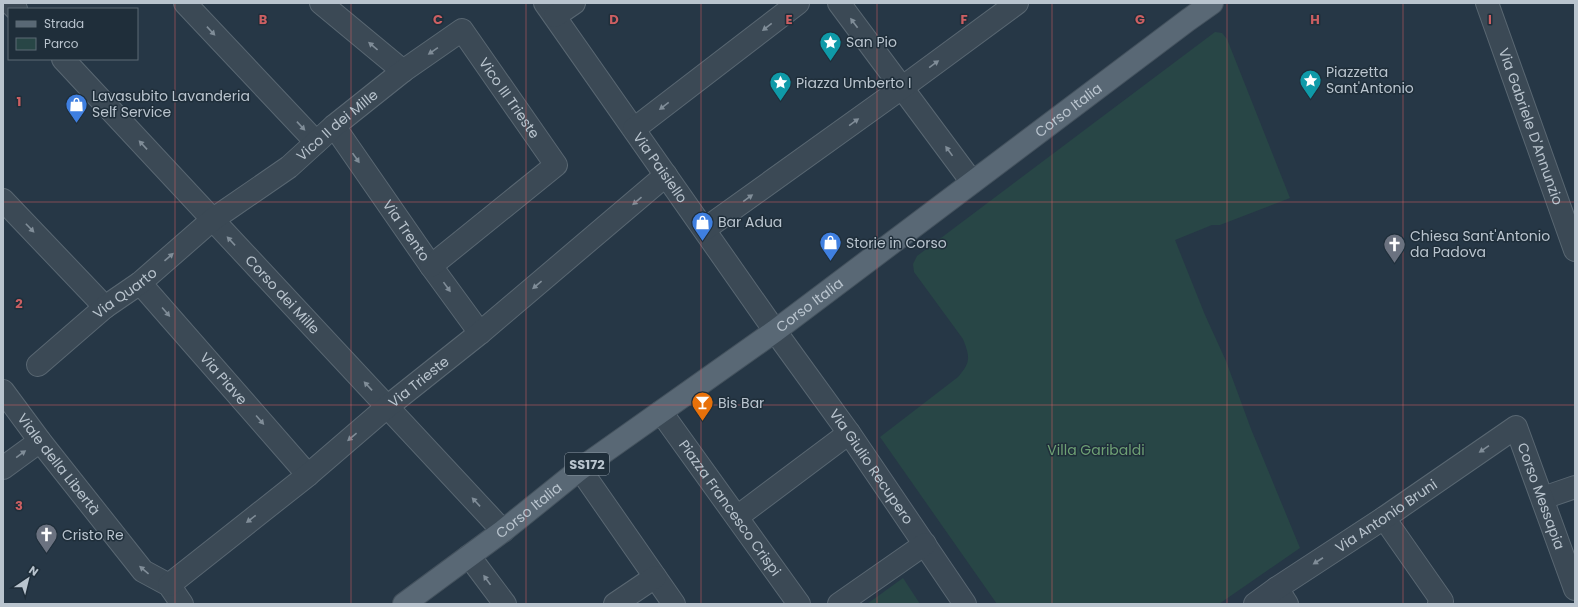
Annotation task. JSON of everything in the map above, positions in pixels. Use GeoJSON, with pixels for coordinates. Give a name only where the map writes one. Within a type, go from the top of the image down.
{"type":"FeatureCollection","features":[{"type":"Feature","properties":{"kind":"main road","name":"Corso Italia"},"geometry":{"type":"LineString","coordinates":[[404,604],[470,556],[580,469],[776,331],[972,182],[1212,3]]}},
{"type":"Feature","properties":{"kind":"street"},"geometry":{"type":"LineString","coordinates":[[185,3],[316,142]]}},
{"type":"Feature","properties":{"kind":"street"},"geometry":{"type":"LineString","coordinates":[[321,3],[404,71]]}},
{"type":"Feature","properties":{"kind":"street"},"geometry":{"type":"LineString","coordinates":[[550,10],[574,3]]}},
{"type":"Feature","properties":{"kind":"street"},"geometry":{"type":"LineString","coordinates":[[634,129],[798,3]]}},
{"type":"Feature","properties":{"kind":"street"},"geometry":{"type":"LineString","coordinates":[[840,3],[972,182]]}},
{"type":"Feature","properties":{"kind":"street","name":"Via Gabriele D'Annunzio"},"geometry":{"type":"LineString","coordinates":[[1487,3],[1575,250]]}},
{"type":"Feature","properties":{"kind":"street"},"geometry":{"type":"LineString","coordinates":[[705,229],[903,87],[1002,7]]}},
{"type":"Feature","properties":{"kind":"street","name":"Via Paisiello"},"geometry":{"type":"LineString","coordinates":[[550,10],[776,331]]}},
{"type":"Feature","properties":{"kind":"street","name":"Vico II dei Mille"},"geometry":{"type":"LineString","coordinates":[[212,220],[289,167],[334,126],[404,71],[462,30]]}},
{"type":"Feature","properties":{"kind":"street","name":"Vico III Trieste"},"geometry":{"type":"LineString","coordinates":[[431,266],[556,165],[462,30]]}},
{"type":"Feature","properties":{"kind":"street","name":"Corso dei Mille"},"geometry":{"type":"LineString","coordinates":[[64,60],[502,530]]}},
{"type":"Feature","properties":{"kind":"street","name":"Via Trento"},"geometry":{"type":"LineString","coordinates":[[334,126],[431,266],[480,333]]}},
{"type":"Feature","properties":{"kind":"street","name":"Via Trieste"},"geometry":{"type":"LineString","coordinates":[[169,585],[308,474],[480,333],[666,175]]}},
{"type":"Feature","properties":{"kind":"street"},"geometry":{"type":"LineString","coordinates":[[3,200],[105,307]]}},
{"type":"Feature","properties":{"kind":"street","name":"Via Quarto"},"geometry":{"type":"LineString","coordinates":[[38,365],[105,307],[140,283],[212,220]]}},
{"type":"Feature","properties":{"kind":"street","name":"Via Piave"},"geometry":{"type":"LineString","coordinates":[[140,283],[308,474]]}},
{"type":"Feature","properties":{"kind":"street","name":"Via Giulio Recupero"},"geometry":{"type":"LineString","coordinates":[[776,331],[849,433],[965,604]]}},
{"type":"Feature","properties":{"kind":"street","name":"Viale della Libertà"},"geometry":{"type":"LineString","coordinates":[[3,391],[40,441],[143,571],[169,585],[182,604]]}},
{"type":"Feature","properties":{"kind":"street","name":"Piazza Francesco Crispi"},"geometry":{"type":"LineString","coordinates":[[661,412],[799,604]]}},
{"type":"Feature","properties":{"kind":"street","name":"Corso Messapia"},"geometry":{"type":"LineString","coordinates":[[1516,427],[1575,589]]}},
{"type":"Feature","properties":{"kind":"street","name":"Via Antonio Bruni"},"geometry":{"type":"LineString","coordinates":[[1256,604],[1282,596],[1384,518],[1516,427]]}},
{"type":"Feature","properties":{"kind":"street"},"geometry":{"type":"LineString","coordinates":[[737,517],[849,433]]}},
{"type":"Feature","properties":{"kind":"street"},"geometry":{"type":"LineString","coordinates":[[3,468],[40,441]]}},
{"type":"Feature","properties":{"kind":"street"},"geometry":{"type":"LineString","coordinates":[[580,469],[674,604]]}},
{"type":"Feature","properties":{"kind":"street"},"geometry":{"type":"LineString","coordinates":[[1543,498],[1575,487]]}},
{"type":"Feature","properties":{"kind":"street"},"geometry":{"type":"LineString","coordinates":[[1384,518],[1442,602],[1439,604]]}},
{"type":"Feature","properties":{"kind":"street"},"geometry":{"type":"LineString","coordinates":[[839,604],[924,544]]}},
{"type":"Feature","properties":{"kind":"street"},"geometry":{"type":"LineString","coordinates":[[470,556],[505,604]]}},
{"type":"Feature","properties":{"kind":"street"},"geometry":{"type":"LineString","coordinates":[[615,604],[655,577]]}},
{"type":"Feature","properties":{"kind":"green space","name":"Villa Garibaldi"},"geometry":{"type":"Polygon","coordinates":[[[1215,32],[1222,33],[1227,39],[1290,198],[1220,225],[1212,225],[1175,240],[1205,315],[1226,361],[1251,429],[1300,548],[1219,604],[997,604],[880,437],[958,377],[965,367],[968,359],[967,350],[963,339],[914,272],[913,264],[917,256],[1215,32]]]}},
{"type":"Feature","properties":{"kind":"green space"},"geometry":{"type":"Polygon","coordinates":[[[903,578],[920,604],[867,604],[903,578]]]}},
{"type":"Feature","properties":{"kind":"place","name":"San Pio"},"geometry":{"type":"Point","coordinates":[831,62]}},
{"type":"Feature","properties":{"kind":"place","name":"Piazzetta Sant'Antonio"},"geometry":{"type":"Point","coordinates":[1311,100]}},
{"type":"Feature","properties":{"kind":"place","name":"Piazza Umberto I"},"geometry":{"type":"Point","coordinates":[781,102]}},
{"type":"Feature","properties":{"kind":"place","name":"Lavasubito Lavanderia Self Service"},"geometry":{"type":"Point","coordinates":[77,124]}},
{"type":"Feature","properties":{"kind":"place","name":"Bar Adua"},"geometry":{"type":"Point","coordinates":[703,242]}},
{"type":"Feature","properties":{"kind":"place","name":"Storie in Corso"},"geometry":{"type":"Point","coordinates":[830,262]}},
{"type":"Feature","properties":{"kind":"place","name":"Chiesa Sant'Antonio da Padova"},"geometry":{"type":"Point","coordinates":[1394,264]}},
{"type":"Feature","properties":{"kind":"place","name":"Bis Bar"},"geometry":{"type":"Point","coordinates":[703,422]}},
{"type":"Feature","properties":{"kind":"place","name":"Cristo Re"},"geometry":{"type":"Point","coordinates":[46,554]}}]}
